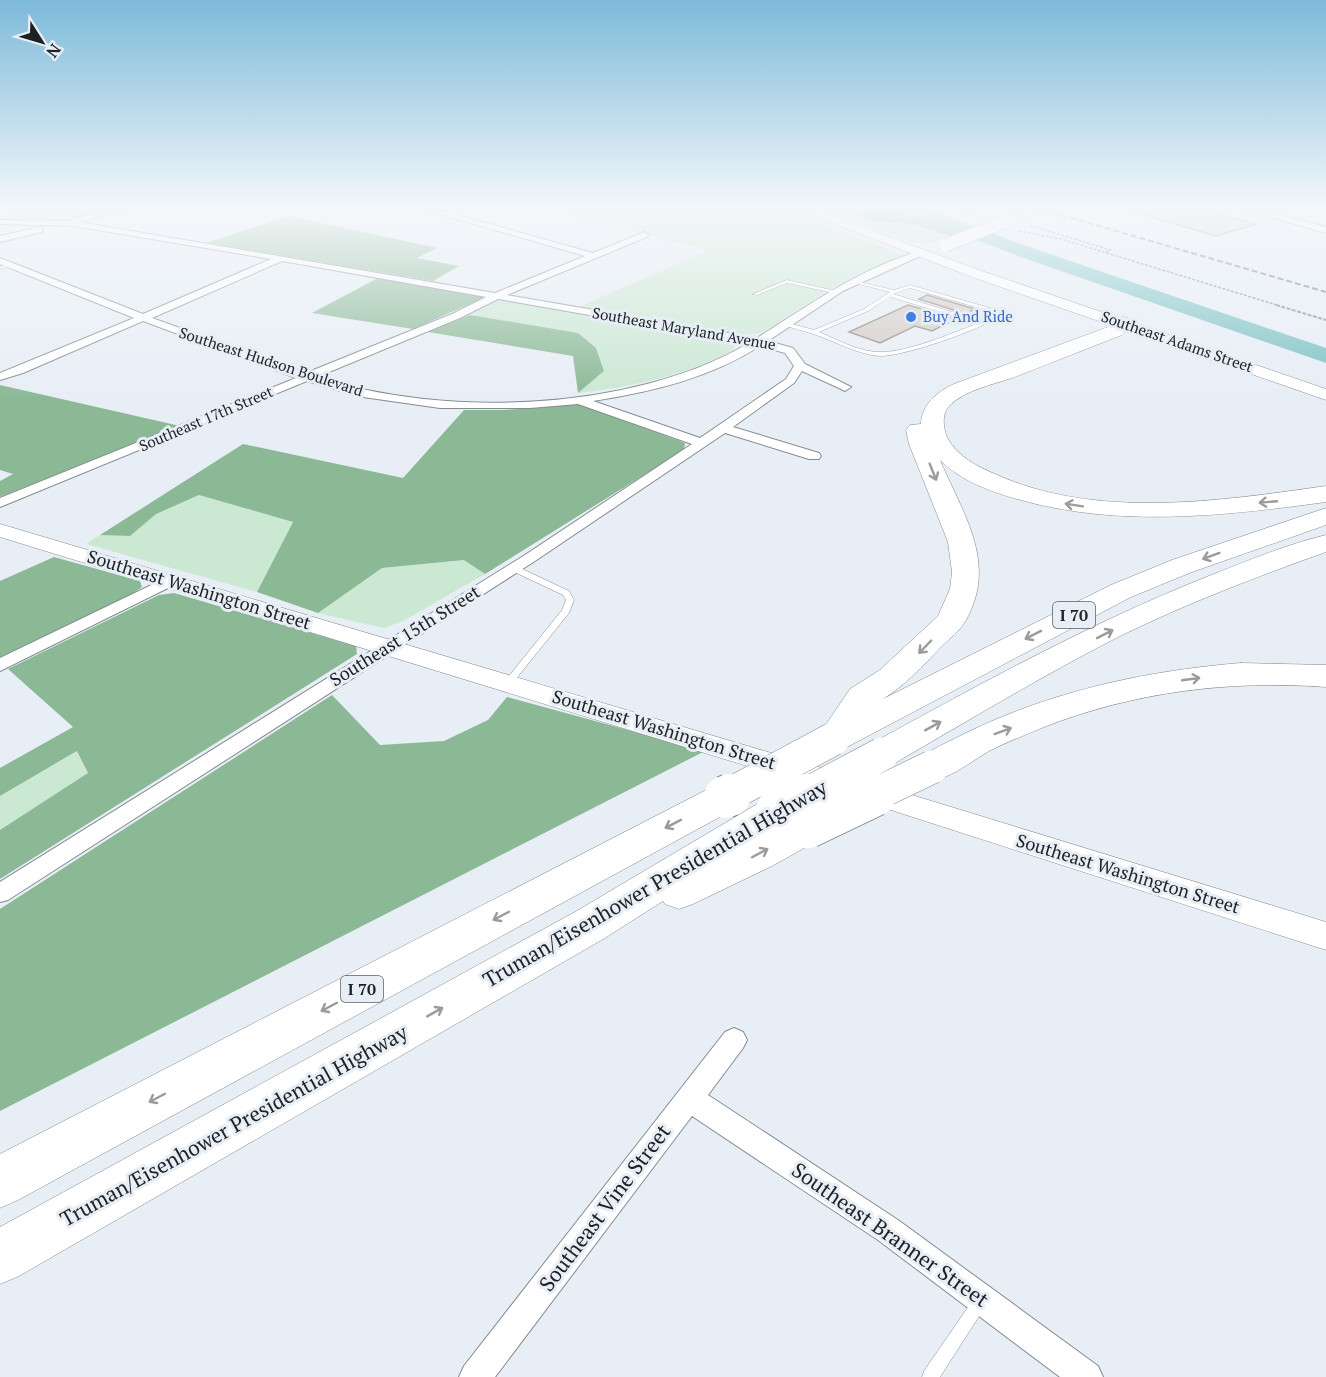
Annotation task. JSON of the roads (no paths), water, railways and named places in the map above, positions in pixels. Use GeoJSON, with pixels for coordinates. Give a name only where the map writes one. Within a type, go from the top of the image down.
{"type":"FeatureCollection","features":[{"type":"Feature","properties":{"kind":"highway"},"geometry":{"type":"LineString","coordinates":[[1124,323],[1116,331],[950,396],[940,403],[933,413],[932,421],[936,439],[957,463],[984,479],[1022,493],[1072,505],[1148,510],[1270,502],[1326,494]]}},
{"type":"Feature","properties":{"kind":"highway"},"geometry":{"type":"LineString","coordinates":[[832,739],[862,697],[892,678],[951,620],[965,589],[966,572],[962,542],[919,434],[917,425],[919,413],[924,405],[936,392],[950,385],[1103,327],[1124,323]]}},
{"type":"Feature","properties":{"kind":"highway","name":"Truman/Eisenhower Presidential Highway"},"geometry":{"type":"LineString","coordinates":[[0,1182],[832,739],[1121,591],[1192,562],[1326,516]]}},
{"type":"Feature","properties":{"kind":"highway","name":"Truman/Eisenhower Presidential Highway"},"geometry":{"type":"LineString","coordinates":[[0,1257],[590,925],[671,896],[758,855],[792,819],[882,754],[1032,671],[1142,615],[1264,564],[1326,543]]}},
{"type":"Feature","properties":{"kind":"highway"},"geometry":{"type":"LineString","coordinates":[[792,819],[932,767],[993,735],[1085,701],[1141,687],[1221,674],[1271,672],[1326,676]]}},
{"type":"Feature","properties":{"kind":"street","name":"Southeast Hudson Boulevard"},"geometry":{"type":"LineString","coordinates":[[16,269],[141,319],[306,377],[357,392],[444,404],[511,405],[623,393],[679,379],[724,362],[759,342]]}},
{"type":"Feature","properties":{"kind":"street"},"geometry":{"type":"LineString","coordinates":[[0,377],[256,269]]}},
{"type":"Feature","properties":{"kind":"street","name":"Southeast Maryland Avenue"},"geometry":{"type":"LineString","coordinates":[[340,269],[759,342],[789,350],[795,354],[800,366],[845,387]]}},
{"type":"Feature","properties":{"kind":"street","name":"Southeast 17th Street"},"geometry":{"type":"LineString","coordinates":[[0,503],[456,316],[562,269]]}},
{"type":"Feature","properties":{"kind":"street"},"geometry":{"type":"LineString","coordinates":[[759,342],[834,292],[878,269]]}},
{"type":"Feature","properties":{"kind":"street","name":"Southeast Adams Street"},"geometry":{"type":"LineString","coordinates":[[965,269],[1326,395]]}},
{"type":"Feature","properties":{"kind":"street","name":"Southeast 15th Street"},"geometry":{"type":"LineString","coordinates":[[0,893],[634,490],[790,381],[800,366]]}},
{"type":"Feature","properties":{"kind":"street"},"geometry":{"type":"LineString","coordinates":[[576,399],[702,442]]}},
{"type":"Feature","properties":{"kind":"street"},"geometry":{"type":"LineString","coordinates":[[723,428],[814,456]]}},
{"type":"Feature","properties":{"kind":"street","name":"Southeast Washington Street"},"geometry":{"type":"LineString","coordinates":[[0,530],[888,798],[1326,936]]}},
{"type":"Feature","properties":{"kind":"street"},"geometry":{"type":"LineString","coordinates":[[0,665],[170,581]]}},
{"type":"Feature","properties":{"kind":"street","name":"Southeast Vine Street"},"geometry":{"type":"LineString","coordinates":[[476,1377],[734,1040]]}},
{"type":"Feature","properties":{"kind":"street","name":"Southeast Branner Street"},"geometry":{"type":"LineString","coordinates":[[689,1098],[822,1185],[1087,1377]]}},
{"type":"Feature","properties":{"kind":"lane"},"geometry":{"type":"LineString","coordinates":[[755,294],[787,281],[834,292]]}},
{"type":"Feature","properties":{"kind":"lane"},"geometry":{"type":"LineString","coordinates":[[853,281],[982,323]]}},
{"type":"Feature","properties":{"kind":"lane"},"geometry":{"type":"LineString","coordinates":[[785,324],[867,351],[889,354],[982,323],[999,315],[995,311],[906,286],[866,310],[814,332]]}},
{"type":"Feature","properties":{"kind":"lane"},"geometry":{"type":"LineString","coordinates":[[508,683],[566,611],[570,600],[566,593],[513,568]]}},
{"type":"Feature","properties":{"kind":"lane"},"geometry":{"type":"LineString","coordinates":[[930,1377],[982,1300]]}},
{"type":"Feature","properties":{"kind":"waterway"},"geometry":{"type":"LineString","coordinates":[[1075,269],[1326,356]]}},
{"type":"Feature","properties":{"kind":"railway"},"geometry":{"type":"LineString","coordinates":[[1248,269],[1326,292]]}},
{"type":"Feature","properties":{"kind":"place","name":"Buy And Ride"},"geometry":{"type":"Point","coordinates":[911,317]}}]}
